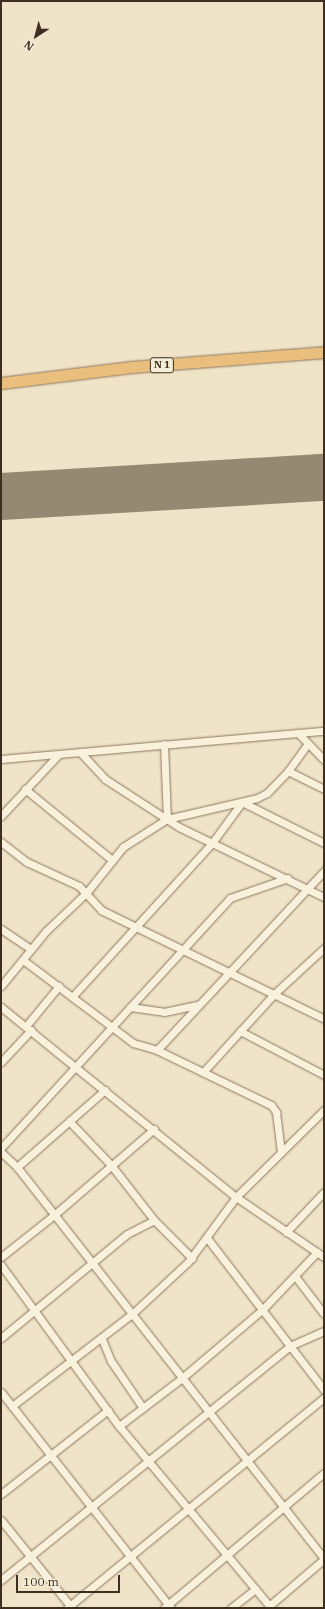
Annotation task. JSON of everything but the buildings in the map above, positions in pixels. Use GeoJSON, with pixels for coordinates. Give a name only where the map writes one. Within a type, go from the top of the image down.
{"type":"FeatureCollection","features":[{"type":"Feature","properties":{"kind":"highway","name":"N 1"},"geometry":{"type":"LineString","coordinates":[[1,383],[131,367],[324,352]]}},
{"type":"Feature","properties":{"kind":"street"},"geometry":{"type":"LineString","coordinates":[[1,759],[324,731]]}},
{"type":"Feature","properties":{"kind":"street"},"geometry":{"type":"LineString","coordinates":[[298,733],[324,760]]}},
{"type":"Feature","properties":{"kind":"street"},"geometry":{"type":"LineString","coordinates":[[1,986],[62,914],[87,892],[112,860],[128,843],[147,834],[167,819],[242,802],[267,793],[288,771],[308,743]]}},
{"type":"Feature","properties":{"kind":"street"},"geometry":{"type":"LineString","coordinates":[[164,744],[167,819]]}},
{"type":"Feature","properties":{"kind":"street"},"geometry":{"type":"LineString","coordinates":[[80,752],[105,779],[167,819],[212,843],[288,878],[324,897]]}},
{"type":"Feature","properties":{"kind":"street"},"geometry":{"type":"LineString","coordinates":[[1,816],[59,754]]}},
{"type":"Feature","properties":{"kind":"street"},"geometry":{"type":"LineString","coordinates":[[288,771],[324,789]]}},
{"type":"Feature","properties":{"kind":"street"},"geometry":{"type":"LineString","coordinates":[[25,789],[112,860]]}},
{"type":"Feature","properties":{"kind":"street"},"geometry":{"type":"LineString","coordinates":[[72,997],[212,843],[242,802]]}},
{"type":"Feature","properties":{"kind":"street"},"geometry":{"type":"LineString","coordinates":[[242,802],[324,843]]}},
{"type":"Feature","properties":{"kind":"street"},"geometry":{"type":"LineString","coordinates":[[1,842],[27,862],[65,878],[87,892],[101,910],[229,971],[324,1019]]}},
{"type":"Feature","properties":{"kind":"street"},"geometry":{"type":"LineString","coordinates":[[157,1050],[198,1004],[309,889],[324,871]]}},
{"type":"Feature","properties":{"kind":"street"},"geometry":{"type":"LineString","coordinates":[[1,1148],[75,1065],[112,1028],[230,898],[288,878]]}},
{"type":"Feature","properties":{"kind":"street"},"geometry":{"type":"LineString","coordinates":[[1,929],[31,949]]}},
{"type":"Feature","properties":{"kind":"street"},"geometry":{"type":"LineString","coordinates":[[204,1071],[274,994],[322,953]]}},
{"type":"Feature","properties":{"kind":"street"},"geometry":{"type":"LineString","coordinates":[[23,960],[135,1044],[157,1050],[204,1071],[275,1108],[281,1152]]}},
{"type":"Feature","properties":{"kind":"street"},"geometry":{"type":"LineString","coordinates":[[1,1062],[59,986]]}},
{"type":"Feature","properties":{"kind":"street"},"geometry":{"type":"LineString","coordinates":[[130,1007],[164,1012],[198,1004]]}},
{"type":"Feature","properties":{"kind":"street"},"geometry":{"type":"LineString","coordinates":[[1,1007],[75,1065],[236,1197],[324,1257]]}},
{"type":"Feature","properties":{"kind":"street"},"geometry":{"type":"LineString","coordinates":[[240,1031],[324,1075]]}},
{"type":"Feature","properties":{"kind":"street"},"geometry":{"type":"LineString","coordinates":[[17,1167],[105,1090]]}},
{"type":"Feature","properties":{"kind":"street"},"geometry":{"type":"LineString","coordinates":[[12,1406],[102,1339],[132,1314],[192,1258],[236,1197],[324,1110]]}},
{"type":"Feature","properties":{"kind":"street"},"geometry":{"type":"LineString","coordinates":[[69,1121],[111,1165],[154,1220],[192,1258]]}},
{"type":"Feature","properties":{"kind":"street"},"geometry":{"type":"LineString","coordinates":[[1,1257],[54,1215],[154,1130]]}},
{"type":"Feature","properties":{"kind":"street"},"geometry":{"type":"LineString","coordinates":[[1,1152],[17,1167],[324,1558],[270,1607],[119,1426],[1,1265]]}},
{"type":"Feature","properties":{"kind":"street"},"geometry":{"type":"LineString","coordinates":[[286,1232],[324,1192]]}},
{"type":"Feature","properties":{"kind":"street"},"geometry":{"type":"LineString","coordinates":[[1,1338],[127,1234],[154,1220]]}},
{"type":"Feature","properties":{"kind":"street"},"geometry":{"type":"LineString","coordinates":[[207,1238],[324,1390]]}},
{"type":"Feature","properties":{"kind":"street"},"geometry":{"type":"LineString","coordinates":[[119,1426],[182,1378],[262,1310],[317,1252]]}},
{"type":"Feature","properties":{"kind":"street"},"geometry":{"type":"LineString","coordinates":[[295,1276],[324,1314]]}},
{"type":"Feature","properties":{"kind":"street"},"geometry":{"type":"LineString","coordinates":[[1,1580],[90,1506],[290,1346],[324,1331]]}},
{"type":"Feature","properties":{"kind":"street"},"geometry":{"type":"LineString","coordinates":[[102,1339],[111,1361],[142,1408]]}},
{"type":"Feature","properties":{"kind":"street"},"geometry":{"type":"LineString","coordinates":[[1,1392],[130,1556],[168,1607],[226,1554],[324,1473]]}},
{"type":"Feature","properties":{"kind":"street"},"geometry":{"type":"LineString","coordinates":[[1,1520],[69,1607],[324,1398]]}},
{"type":"Feature","properties":{"kind":"street"},"geometry":{"type":"LineString","coordinates":[[1,1494],[108,1410]]}},
{"type":"Feature","properties":{"kind":"street"},"geometry":{"type":"LineString","coordinates":[[232,1608],[255,1589]]}},
{"type":"Feature","properties":{"kind":"runway"},"geometry":{"type":"LineString","coordinates":[[1,496],[324,477]]}}]}
